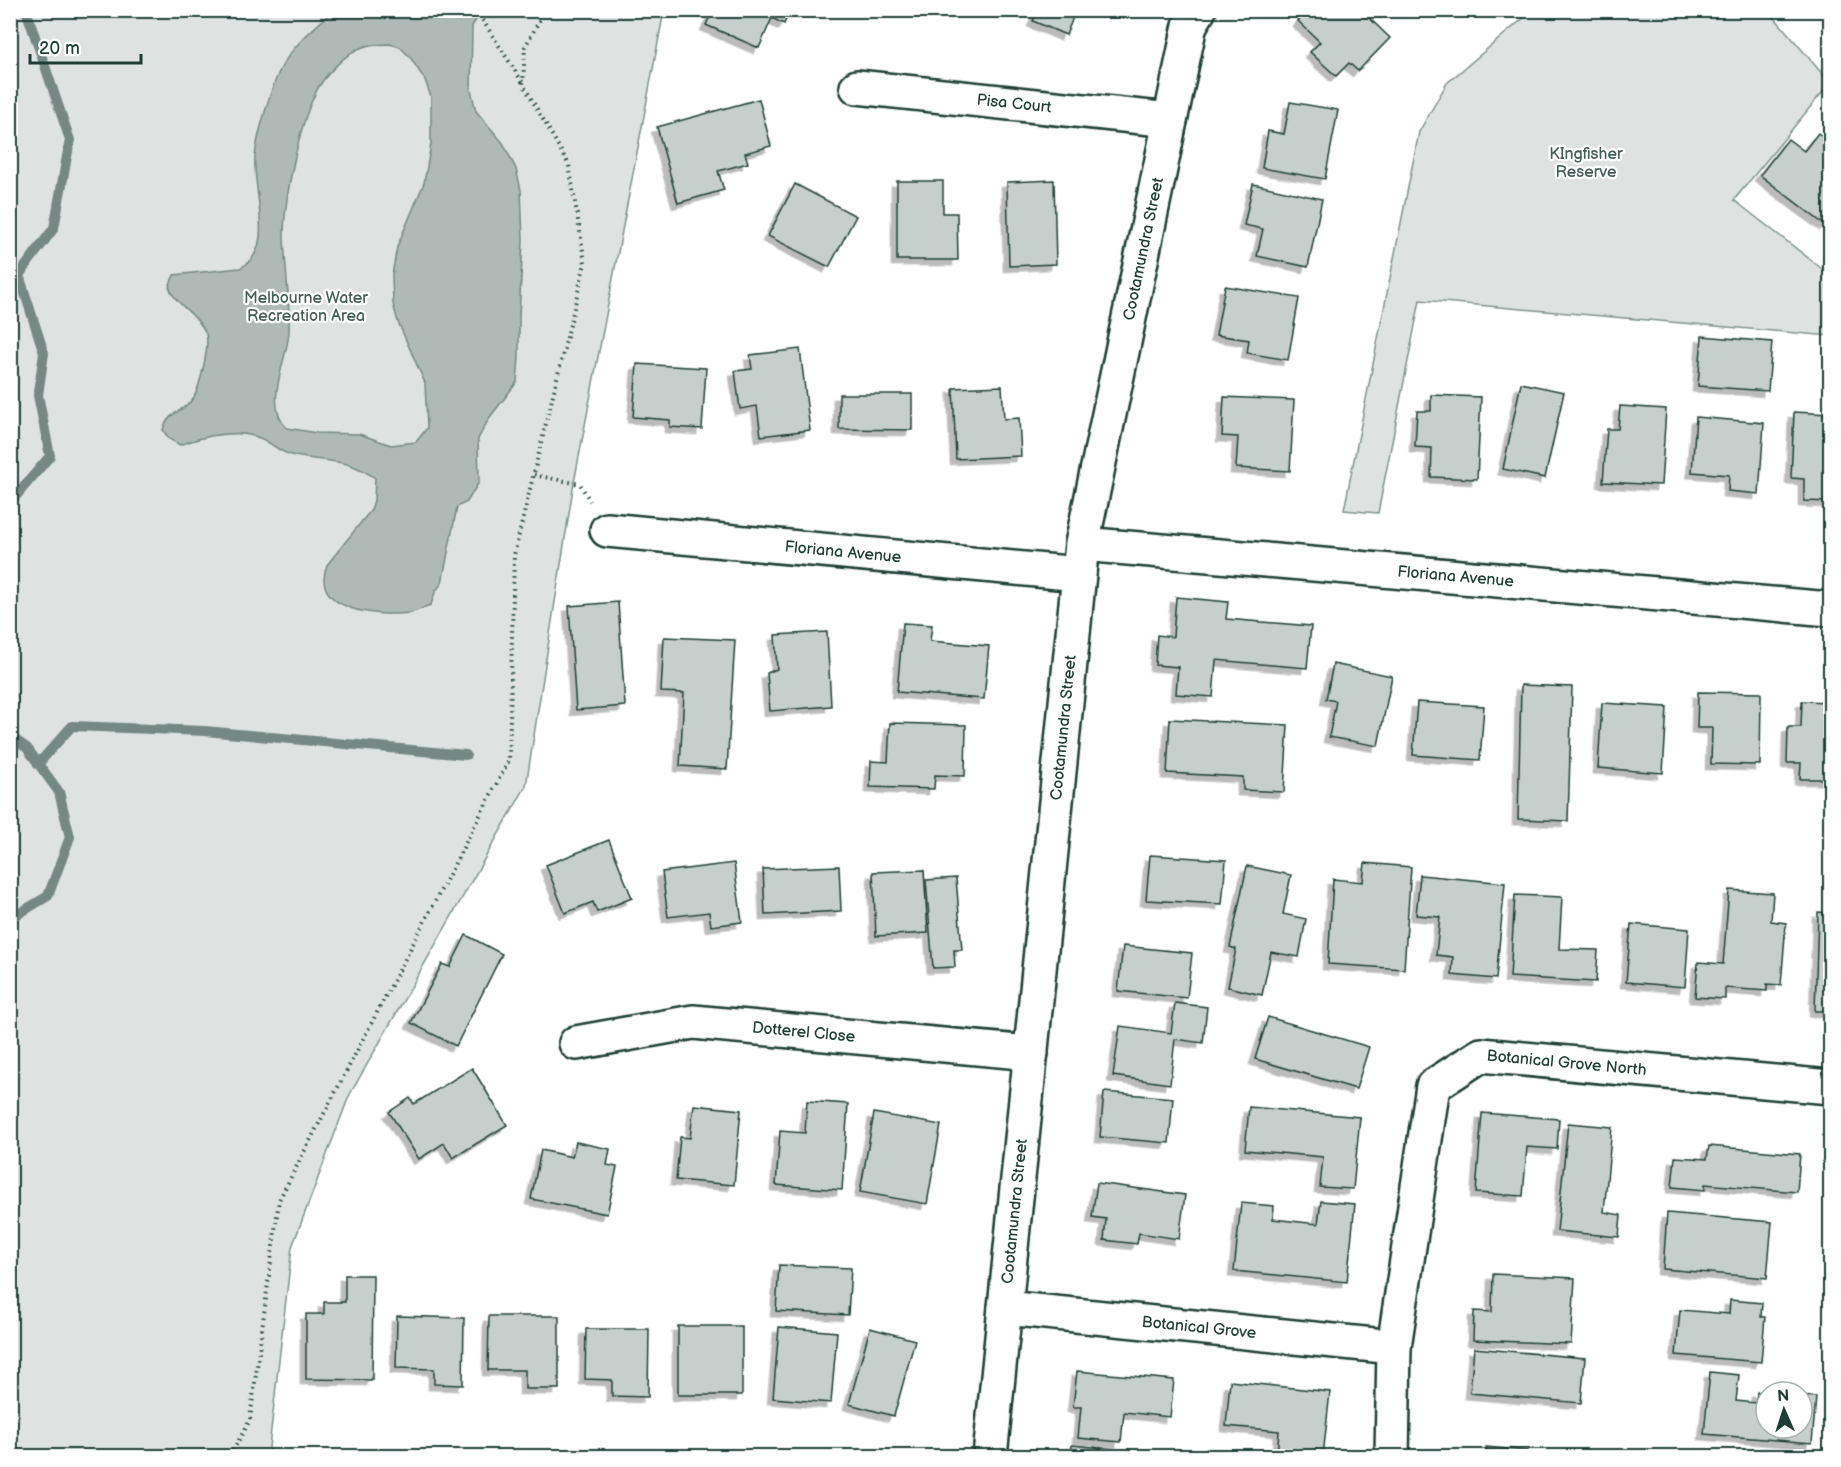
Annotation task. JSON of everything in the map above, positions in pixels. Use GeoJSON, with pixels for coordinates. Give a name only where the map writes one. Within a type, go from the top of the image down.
{"type":"FeatureCollection","features":[{"type":"Feature","properties":{"kind":"street","name":"Cootamundra Street"},"geometry":{"type":"LineString","coordinates":[[990,1456],[1080,559],[1190,25],[1198,10]]}},
{"type":"Feature","properties":{"kind":"street","name":"Pisa Court"},"geometry":{"type":"LineString","coordinates":[[857,87],[1170,120]]}},
{"type":"Feature","properties":{"kind":"street","name":"Floriana Avenue"},"geometry":{"type":"LineString","coordinates":[[607,530],[1830,609]]}},
{"type":"Feature","properties":{"kind":"street","name":"Dotterel Close"},"geometry":{"type":"LineString","coordinates":[[576,1043],[693,1022],[1031,1053]]}},
{"type":"Feature","properties":{"kind":"street","name":"Botanical Grove North"},"geometry":{"type":"LineString","coordinates":[[1392,1456],[1394,1347],[1432,1086],[1481,1055],[1830,1087]]}},
{"type":"Feature","properties":{"kind":"street","name":"Botanical Grove"},"geometry":{"type":"LineString","coordinates":[[1005,1308],[1394,1347]]}},
{"type":"Feature","properties":{"kind":"path"},"geometry":{"type":"LineString","coordinates":[[230,1456],[250,1420],[279,1200],[509,760],[514,555],[585,263],[569,165],[524,84],[476,10]]}},
{"type":"Feature","properties":{"kind":"path"},"geometry":{"type":"LineString","coordinates":[[524,84],[525,47],[545,10]]}},
{"type":"Feature","properties":{"kind":"path"},"geometry":{"type":"LineString","coordinates":[[534,475],[580,484],[607,530]]}},
{"type":"Feature","properties":{"kind":"green space","name":"Melbourne Water Recreation Area"},"geometry":{"type":"Polygon","coordinates":[[[10,11],[664,11],[573,488],[526,786],[349,1096],[292,1247],[268,1456],[11,1456],[10,11]]]}},
{"type":"Feature","properties":{"kind":"green space","name":"KIngfisher Reserve"},"geometry":{"type":"Polygon","coordinates":[[[1532,11],[1769,11],[1830,83],[1734,200],[1830,275],[1830,336],[1420,300],[1378,513],[1344,510],[1419,132],[1447,83],[1532,11]]]}},
{"type":"Feature","properties":{"kind":"shaded area"},"geometry":{"type":"Polygon","coordinates":[[[333,11],[482,11],[472,26],[471,90],[476,111],[503,143],[516,169],[521,190],[523,240],[517,382],[490,417],[478,439],[479,482],[467,502],[457,507],[442,583],[435,592],[431,605],[409,613],[381,614],[350,608],[337,601],[328,592],[324,580],[327,565],[371,510],[375,478],[365,471],[346,464],[290,455],[253,436],[221,434],[180,445],[169,439],[163,430],[169,419],[194,397],[207,347],[206,334],[202,327],[172,294],[169,287],[174,275],[240,268],[251,260],[258,248],[260,234],[255,157],[269,99],[277,76],[291,52],[333,11]],[[390,44],[369,45],[349,54],[323,81],[309,108],[298,144],[287,203],[284,236],[289,332],[277,395],[280,418],[287,428],[317,433],[359,434],[391,445],[416,442],[427,428],[425,383],[398,322],[393,304],[392,275],[397,247],[424,183],[431,144],[431,97],[425,80],[410,57],[400,47],[390,44]]]}},
{"type":"Feature","properties":{"kind":"building"},"geometry":{"type":"Polygon","coordinates":[[[713,10],[790,10],[784,24],[772,18],[759,48],[706,25],[713,10]]]}},
{"type":"Feature","properties":{"kind":"building"},"geometry":{"type":"Polygon","coordinates":[[[1038,10],[1076,10],[1066,35],[1033,21],[1038,10]]]}},
{"type":"Feature","properties":{"kind":"building"},"geometry":{"type":"Polygon","coordinates":[[[1307,10],[1361,10],[1390,38],[1358,71],[1349,63],[1336,76],[1310,52],[1320,42],[1298,21],[1307,10]]]}},
{"type":"Feature","properties":{"kind":"building"},"geometry":{"type":"Polygon","coordinates":[[[759,99],[771,146],[745,153],[748,163],[718,171],[724,190],[678,203],[657,127],[759,99]]]}},
{"type":"Feature","properties":{"kind":"building"},"geometry":{"type":"Polygon","coordinates":[[[1290,102],[1338,110],[1325,179],[1262,168],[1268,131],[1284,134],[1290,102]]]}},
{"type":"Feature","properties":{"kind":"building"},"geometry":{"type":"Polygon","coordinates":[[[1818,133],[1830,143],[1830,218],[1825,225],[1760,175],[1788,139],[1804,151],[1818,133]]]}},
{"type":"Feature","properties":{"kind":"building"},"geometry":{"type":"Polygon","coordinates":[[[1054,180],[1056,264],[1009,266],[1007,182],[1054,180]]]}},
{"type":"Feature","properties":{"kind":"building"},"geometry":{"type":"Polygon","coordinates":[[[897,181],[943,181],[943,213],[957,213],[958,260],[897,260],[897,181]]]}},
{"type":"Feature","properties":{"kind":"building"},"geometry":{"type":"Polygon","coordinates":[[[795,184],[856,216],[829,267],[768,236],[795,184]]]}},
{"type":"Feature","properties":{"kind":"building"},"geometry":{"type":"Polygon","coordinates":[[[1253,184],[1322,199],[1308,267],[1257,256],[1263,229],[1244,225],[1253,184]]]}},
{"type":"Feature","properties":{"kind":"building"},"geometry":{"type":"Polygon","coordinates":[[[1225,286],[1299,298],[1288,360],[1247,353],[1249,340],[1216,335],[1225,286]]]}},
{"type":"Feature","properties":{"kind":"building"},"geometry":{"type":"Polygon","coordinates":[[[1702,336],[1772,342],[1768,391],[1698,386],[1702,336]]]}},
{"type":"Feature","properties":{"kind":"building"},"geometry":{"type":"Polygon","coordinates":[[[800,349],[810,430],[761,436],[757,406],[740,409],[735,371],[752,369],[750,355],[800,349]]]}},
{"type":"Feature","properties":{"kind":"building"},"geometry":{"type":"Polygon","coordinates":[[[637,364],[706,368],[702,429],[670,427],[670,420],[633,417],[637,364]]]}},
{"type":"Feature","properties":{"kind":"building"},"geometry":{"type":"Polygon","coordinates":[[[1521,383],[1564,392],[1545,478],[1503,469],[1521,383]]]}},
{"type":"Feature","properties":{"kind":"building"},"geometry":{"type":"Polygon","coordinates":[[[1002,386],[1004,419],[1019,418],[1021,456],[956,459],[953,388],[1002,386]]]}},
{"type":"Feature","properties":{"kind":"building"},"geometry":{"type":"Polygon","coordinates":[[[839,394],[912,394],[912,430],[839,429],[839,394]]]}},
{"type":"Feature","properties":{"kind":"building"},"geometry":{"type":"Polygon","coordinates":[[[1431,395],[1481,397],[1477,479],[1431,477],[1432,448],[1415,447],[1417,411],[1431,411],[1431,395]]]}},
{"type":"Feature","properties":{"kind":"building"},"geometry":{"type":"Polygon","coordinates":[[[1224,397],[1294,400],[1290,471],[1236,468],[1238,437],[1222,436],[1224,397]]]}},
{"type":"Feature","properties":{"kind":"building"},"geometry":{"type":"Polygon","coordinates":[[[1620,406],[1666,409],[1661,485],[1603,482],[1607,429],[1618,429],[1620,406]]]}},
{"type":"Feature","properties":{"kind":"building"},"geometry":{"type":"Polygon","coordinates":[[[1794,412],[1830,414],[1830,502],[1804,501],[1804,479],[1791,478],[1794,412]]]}},
{"type":"Feature","properties":{"kind":"building"},"geometry":{"type":"Polygon","coordinates":[[[1696,417],[1764,423],[1759,494],[1728,491],[1729,475],[1692,472],[1696,417]]]}},
{"type":"Feature","properties":{"kind":"building"},"geometry":{"type":"Polygon","coordinates":[[[1176,597],[1228,602],[1226,619],[1311,626],[1307,668],[1216,660],[1213,697],[1176,694],[1178,667],[1155,665],[1157,635],[1173,637],[1176,597]]]}},
{"type":"Feature","properties":{"kind":"building"},"geometry":{"type":"Polygon","coordinates":[[[618,602],[625,706],[576,710],[569,606],[618,602]]]}},
{"type":"Feature","properties":{"kind":"building"},"geometry":{"type":"Polygon","coordinates":[[[903,623],[932,625],[930,641],[989,646],[984,699],[897,692],[903,623]]]}},
{"type":"Feature","properties":{"kind":"building"},"geometry":{"type":"Polygon","coordinates":[[[827,632],[831,706],[770,711],[767,673],[777,669],[775,635],[827,632]]]}},
{"type":"Feature","properties":{"kind":"building"},"geometry":{"type":"Polygon","coordinates":[[[664,637],[735,640],[727,769],[680,766],[684,693],[661,692],[664,637]]]}},
{"type":"Feature","properties":{"kind":"building"},"geometry":{"type":"Polygon","coordinates":[[[1333,664],[1392,676],[1378,746],[1329,737],[1336,701],[1326,699],[1333,664]]]}},
{"type":"Feature","properties":{"kind":"building"},"geometry":{"type":"Polygon","coordinates":[[[1521,685],[1572,687],[1568,821],[1518,819],[1521,685]]]}},
{"type":"Feature","properties":{"kind":"building"},"geometry":{"type":"Polygon","coordinates":[[[1698,692],[1761,693],[1760,765],[1711,764],[1712,728],[1697,728],[1698,692]]]}},
{"type":"Feature","properties":{"kind":"building"},"geometry":{"type":"Polygon","coordinates":[[[1802,701],[1830,702],[1830,779],[1800,779],[1801,763],[1787,763],[1788,727],[1801,727],[1802,701]]]}},
{"type":"Feature","properties":{"kind":"building"},"geometry":{"type":"Polygon","coordinates":[[[1417,702],[1484,706],[1480,760],[1413,755],[1417,702]]]}},
{"type":"Feature","properties":{"kind":"building"},"geometry":{"type":"Polygon","coordinates":[[[1602,703],[1667,707],[1663,773],[1598,768],[1602,703]]]}},
{"type":"Feature","properties":{"kind":"building"},"geometry":{"type":"Polygon","coordinates":[[[1170,719],[1288,725],[1284,792],[1243,790],[1243,777],[1167,773],[1170,719]]]}},
{"type":"Feature","properties":{"kind":"building"},"geometry":{"type":"Polygon","coordinates":[[[890,723],[966,725],[965,776],[935,775],[934,789],[870,787],[871,761],[888,762],[890,723]]]}},
{"type":"Feature","properties":{"kind":"building"},"geometry":{"type":"Polygon","coordinates":[[[609,840],[632,898],[597,912],[593,902],[565,913],[546,865],[609,840]]]}},
{"type":"Feature","properties":{"kind":"building"},"geometry":{"type":"Polygon","coordinates":[[[1150,855],[1226,860],[1222,904],[1146,900],[1150,855]]]}},
{"type":"Feature","properties":{"kind":"building"},"geometry":{"type":"Polygon","coordinates":[[[734,863],[742,922],[711,926],[709,912],[668,917],[662,872],[734,863]]]}},
{"type":"Feature","properties":{"kind":"building"},"geometry":{"type":"Polygon","coordinates":[[[1365,863],[1411,867],[1404,969],[1328,964],[1333,879],[1363,882],[1365,863]]]}},
{"type":"Feature","properties":{"kind":"building"},"geometry":{"type":"Polygon","coordinates":[[[839,866],[841,911],[765,915],[763,869],[839,866]]]}},
{"type":"Feature","properties":{"kind":"building"},"geometry":{"type":"Polygon","coordinates":[[[1247,866],[1291,875],[1283,914],[1306,919],[1299,957],[1271,952],[1262,995],[1228,987],[1236,949],[1230,947],[1247,866]]]}},
{"type":"Feature","properties":{"kind":"building"},"geometry":{"type":"Polygon","coordinates":[[[924,870],[928,933],[876,936],[873,872],[924,870]]]}},
{"type":"Feature","properties":{"kind":"building"},"geometry":{"type":"Polygon","coordinates":[[[1420,875],[1505,883],[1496,979],[1452,975],[1453,957],[1436,955],[1440,917],[1416,915],[1420,875]]]}},
{"type":"Feature","properties":{"kind":"building"},"geometry":{"type":"Polygon","coordinates":[[[956,878],[962,950],[954,950],[955,967],[933,968],[926,880],[956,878]]]}},
{"type":"Feature","properties":{"kind":"building"},"geometry":{"type":"Polygon","coordinates":[[[1729,890],[1773,893],[1771,921],[1786,923],[1781,985],[1767,984],[1767,991],[1725,988],[1725,999],[1695,997],[1698,962],[1723,964],[1729,890]]]}},
{"type":"Feature","properties":{"kind":"building"},"geometry":{"type":"Polygon","coordinates":[[[1515,895],[1562,897],[1559,949],[1598,950],[1596,982],[1510,977],[1515,895]]]}},
{"type":"Feature","properties":{"kind":"building"},"geometry":{"type":"Polygon","coordinates":[[[1818,912],[1830,913],[1830,1011],[1815,1011],[1818,912]]]}},
{"type":"Feature","properties":{"kind":"building"},"geometry":{"type":"Polygon","coordinates":[[[1631,924],[1689,929],[1685,987],[1626,982],[1631,924]]]}},
{"type":"Feature","properties":{"kind":"building"},"geometry":{"type":"Polygon","coordinates":[[[466,935],[502,954],[456,1046],[411,1023],[442,964],[450,967],[466,935]]]}},
{"type":"Feature","properties":{"kind":"building"},"geometry":{"type":"Polygon","coordinates":[[[1123,946],[1192,953],[1187,998],[1118,991],[1123,946]]]}},
{"type":"Feature","properties":{"kind":"building"},"geometry":{"type":"Polygon","coordinates":[[[1175,1003],[1207,1007],[1203,1043],[1175,1039],[1170,1084],[1113,1076],[1120,1026],[1171,1033],[1175,1003]]]}},
{"type":"Feature","properties":{"kind":"building"},"geometry":{"type":"Polygon","coordinates":[[[1268,1017],[1369,1047],[1356,1089],[1255,1059],[1268,1017]]]}},
{"type":"Feature","properties":{"kind":"building"},"geometry":{"type":"Polygon","coordinates":[[[472,1068],[507,1125],[453,1158],[444,1143],[419,1159],[389,1112],[410,1098],[414,1104],[472,1068]]]}},
{"type":"Feature","properties":{"kind":"building"},"geometry":{"type":"Polygon","coordinates":[[[1104,1092],[1173,1098],[1169,1143],[1100,1137],[1104,1092]]]}},
{"type":"Feature","properties":{"kind":"building"},"geometry":{"type":"Polygon","coordinates":[[[807,1101],[848,1104],[842,1190],[776,1185],[780,1131],[805,1133],[807,1101]]]}},
{"type":"Feature","properties":{"kind":"building"},"geometry":{"type":"Polygon","coordinates":[[[694,1105],[741,1110],[734,1185],[676,1180],[680,1137],[690,1138],[694,1105]]]}},
{"type":"Feature","properties":{"kind":"building"},"geometry":{"type":"Polygon","coordinates":[[[1249,1107],[1360,1117],[1353,1189],[1320,1187],[1323,1157],[1245,1150],[1249,1107]]]}},
{"type":"Feature","properties":{"kind":"building"},"geometry":{"type":"Polygon","coordinates":[[[874,1113],[941,1125],[927,1204],[860,1192],[874,1113]]]}},
{"type":"Feature","properties":{"kind":"building"},"geometry":{"type":"Polygon","coordinates":[[[1482,1113],[1559,1119],[1557,1149],[1527,1147],[1523,1196],[1476,1193],[1482,1113]]]}},
{"type":"Feature","properties":{"kind":"building"},"geometry":{"type":"Polygon","coordinates":[[[1568,1123],[1612,1127],[1604,1212],[1621,1215],[1619,1237],[1557,1231],[1568,1123]]]}},
{"type":"Feature","properties":{"kind":"building"},"geometry":{"type":"Polygon","coordinates":[[[576,1142],[610,1149],[607,1165],[617,1167],[607,1214],[531,1199],[541,1150],[572,1157],[576,1142]]]}},
{"type":"Feature","properties":{"kind":"building"},"geometry":{"type":"Polygon","coordinates":[[[1709,1146],[1800,1154],[1797,1192],[1705,1184],[1705,1190],[1672,1187],[1675,1157],[1707,1159],[1709,1146]]]}},
{"type":"Feature","properties":{"kind":"building"},"geometry":{"type":"Polygon","coordinates":[[[1097,1183],[1185,1195],[1179,1239],[1139,1233],[1137,1244],[1104,1240],[1106,1219],[1092,1217],[1097,1183]]]}},
{"type":"Feature","properties":{"kind":"building"},"geometry":{"type":"Polygon","coordinates":[[[1321,1201],[1355,1204],[1347,1282],[1234,1271],[1241,1203],[1274,1206],[1273,1219],[1318,1224],[1321,1201]]]}},
{"type":"Feature","properties":{"kind":"building"},"geometry":{"type":"Polygon","coordinates":[[[1667,1213],[1772,1222],[1767,1278],[1663,1269],[1667,1213]]]}},
{"type":"Feature","properties":{"kind":"building"},"geometry":{"type":"Polygon","coordinates":[[[779,1265],[851,1268],[848,1315],[776,1311],[779,1265]]]}},
{"type":"Feature","properties":{"kind":"building"},"geometry":{"type":"Polygon","coordinates":[[[1493,1274],[1575,1278],[1571,1344],[1473,1340],[1474,1311],[1492,1312],[1493,1274]]]}},
{"type":"Feature","properties":{"kind":"building"},"geometry":{"type":"Polygon","coordinates":[[[345,1275],[373,1275],[372,1380],[306,1379],[306,1314],[324,1314],[324,1302],[345,1302],[345,1275]]]}},
{"type":"Feature","properties":{"kind":"building"},"geometry":{"type":"Polygon","coordinates":[[[1730,1300],[1762,1303],[1761,1317],[1765,1317],[1761,1362],[1676,1355],[1680,1310],[1729,1314],[1730,1300]]]}},
{"type":"Feature","properties":{"kind":"building"},"geometry":{"type":"Polygon","coordinates":[[[397,1316],[464,1318],[463,1385],[434,1384],[434,1369],[396,1368],[397,1316]]]}},
{"type":"Feature","properties":{"kind":"building"},"geometry":{"type":"Polygon","coordinates":[[[489,1316],[559,1316],[559,1389],[525,1389],[525,1370],[488,1370],[489,1316]]]}},
{"type":"Feature","properties":{"kind":"building"},"geometry":{"type":"Polygon","coordinates":[[[678,1326],[742,1326],[742,1395],[678,1395],[678,1326]]]}},
{"type":"Feature","properties":{"kind":"building"},"geometry":{"type":"Polygon","coordinates":[[[779,1327],[837,1332],[831,1403],[773,1398],[779,1327]]]}},
{"type":"Feature","properties":{"kind":"building"},"geometry":{"type":"Polygon","coordinates":[[[870,1328],[915,1340],[894,1416],[849,1404],[870,1328]]]}},
{"type":"Feature","properties":{"kind":"building"},"geometry":{"type":"Polygon","coordinates":[[[586,1329],[649,1329],[648,1397],[612,1396],[612,1380],[585,1379],[586,1329]]]}},
{"type":"Feature","properties":{"kind":"building"},"geometry":{"type":"Polygon","coordinates":[[[1474,1348],[1585,1358],[1581,1403],[1470,1393],[1474,1348]]]}},
{"type":"Feature","properties":{"kind":"building"},"geometry":{"type":"Polygon","coordinates":[[[1077,1371],[1174,1380],[1170,1417],[1124,1412],[1121,1442],[1078,1438],[1081,1407],[1073,1407],[1077,1371]]]}},
{"type":"Feature","properties":{"kind":"building"},"geometry":{"type":"Polygon","coordinates":[[[1710,1372],[1739,1375],[1736,1401],[1754,1403],[1754,1438],[1704,1434],[1710,1372]]]}},
{"type":"Feature","properties":{"kind":"building"},"geometry":{"type":"Polygon","coordinates":[[[1230,1381],[1330,1392],[1323,1456],[1277,1456],[1279,1431],[1226,1426],[1230,1381]]]}},
{"type":"Feature","properties":{"kind":"building"},"geometry":{"type":"Polygon","coordinates":[[[1814,1397],[1816,1397],[1814,1420],[1814,1397]]]}},
{"type":"Feature","properties":{"kind":"building"},"geometry":{"type":"Polygon","coordinates":[[[1776,1440],[1812,1440],[1812,1443],[1776,1440]]]}},
{"type":"Feature","properties":{"kind":"building"},"geometry":{"type":"Polygon","coordinates":[[[1072,1445],[1112,1449],[1111,1456],[1071,1456],[1072,1445]]]}},
{"type":"Feature","properties":{"kind":"building"},"geometry":{"type":"Polygon","coordinates":[[[1486,1447],[1528,1451],[1528,1456],[1486,1456],[1486,1447]]]}},
{"type":"Feature","properties":{"kind":"building"},"geometry":{"type":"Polygon","coordinates":[[[1554,1452],[1592,1455],[1592,1456],[1553,1456],[1554,1452]]]}},
{"type":"Feature","properties":{"kind":"waterway"},"geometry":{"type":"LineString","coordinates":[[10,503],[50,456],[38,395],[44,353],[19,275],[54,228],[70,140],[26,10]]}},
{"type":"Feature","properties":{"kind":"waterway"},"geometry":{"type":"LineString","coordinates":[[38,764],[72,726],[205,731],[466,755]]}},
{"type":"Feature","properties":{"kind":"waterway"},"geometry":{"type":"LineString","coordinates":[[10,736],[27,748],[59,792],[70,837],[48,896],[10,919]]}}]}
